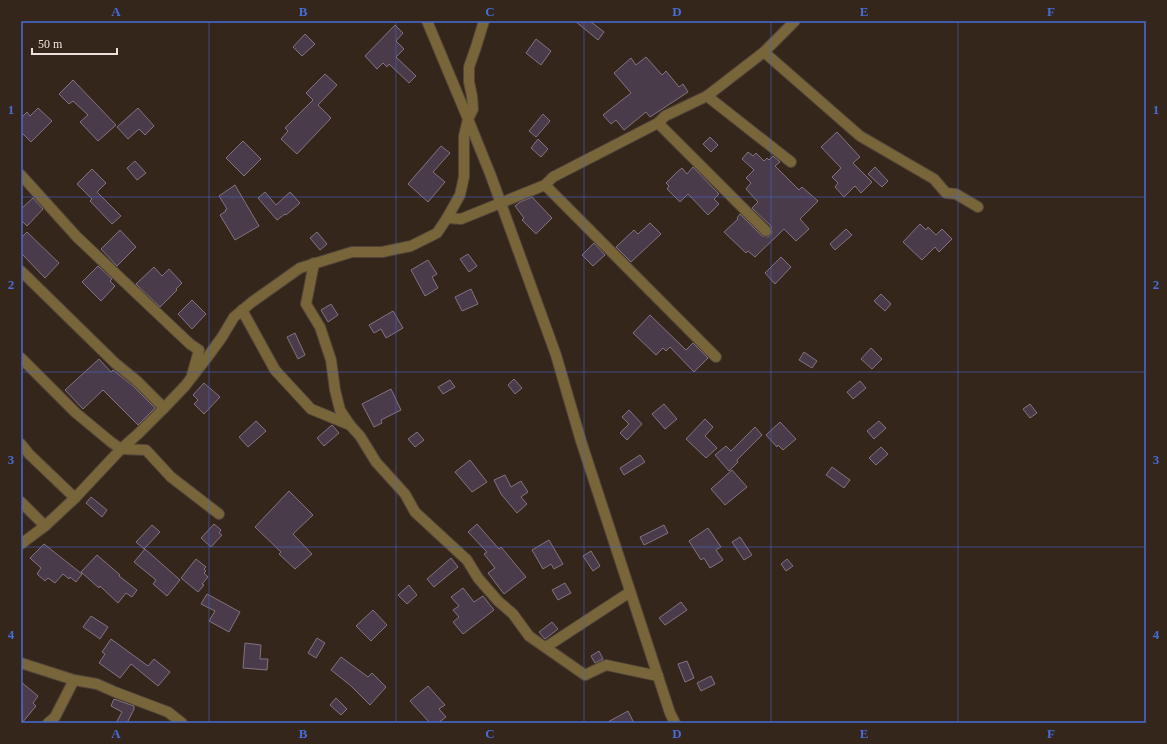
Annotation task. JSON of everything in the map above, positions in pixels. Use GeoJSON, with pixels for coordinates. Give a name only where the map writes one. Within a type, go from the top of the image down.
{"type":"FeatureCollection","features":[{"type":"Feature","properties":{"kind":"street"},"geometry":{"type":"LineString","coordinates":[[427,21],[468,119],[556,355],[581,441],[630,592],[675,723]]}},
{"type":"Feature","properties":{"kind":"street"},"geometry":{"type":"LineString","coordinates":[[21,544],[46,526],[75,498],[121,449],[164,408],[191,379],[222,338],[234,317],[268,290],[300,268],[314,263],[352,252],[382,252],[411,246],[436,233],[447,218],[460,195],[464,177],[464,136],[472,109],[469,67],[484,21]]}},
{"type":"Feature","properties":{"kind":"street"},"geometry":{"type":"LineString","coordinates":[[447,218],[461,219],[545,185],[553,177],[658,123],[665,116],[707,96],[764,52],[796,21]]}},
{"type":"Feature","properties":{"kind":"street"},"geometry":{"type":"LineString","coordinates":[[764,52],[860,136],[934,179],[946,193],[956,194],[978,207]]}},
{"type":"Feature","properties":{"kind":"street"},"geometry":{"type":"LineString","coordinates":[[707,96],[791,162]]}},
{"type":"Feature","properties":{"kind":"street"},"geometry":{"type":"LineString","coordinates":[[658,123],[766,231]]}},
{"type":"Feature","properties":{"kind":"street"},"geometry":{"type":"LineString","coordinates":[[21,175],[77,237],[198,350],[191,379]]}},
{"type":"Feature","properties":{"kind":"street"},"geometry":{"type":"LineString","coordinates":[[545,185],[716,357]]}},
{"type":"Feature","properties":{"kind":"street"},"geometry":{"type":"LineString","coordinates":[[314,263],[306,304],[320,327],[331,360],[335,390],[340,410],[360,436],[376,462],[405,494],[416,512],[467,560],[478,578],[498,601],[513,614],[529,636],[585,675],[606,665],[658,676]]}},
{"type":"Feature","properties":{"kind":"street"},"geometry":{"type":"LineString","coordinates":[[21,271],[164,408]]}},
{"type":"Feature","properties":{"kind":"street"},"geometry":{"type":"LineString","coordinates":[[242,310],[275,370],[311,409],[350,424]]}},
{"type":"Feature","properties":{"kind":"street"},"geometry":{"type":"LineString","coordinates":[[21,358],[76,413],[111,442],[121,449],[146,450],[171,477],[219,514]]}},
{"type":"Feature","properties":{"kind":"street"},"geometry":{"type":"LineString","coordinates":[[21,444],[29,454],[75,498]]}},
{"type":"Feature","properties":{"kind":"street"},"geometry":{"type":"LineString","coordinates":[[21,502],[46,526]]}},
{"type":"Feature","properties":{"kind":"street"},"geometry":{"type":"LineString","coordinates":[[546,647],[630,592]]}},
{"type":"Feature","properties":{"kind":"street"},"geometry":{"type":"LineString","coordinates":[[21,663],[74,680],[97,684],[168,712],[182,723]]}},
{"type":"Feature","properties":{"kind":"street"},"geometry":{"type":"LineString","coordinates":[[48,723],[55,717],[74,680]]}},
{"type":"Feature","properties":{"kind":"building"},"geometry":{"type":"Polygon","coordinates":[[[575,21],[590,21],[604,32],[598,40],[575,21]]]}},
{"type":"Feature","properties":{"kind":"building"},"geometry":{"type":"Polygon","coordinates":[[[395,25],[403,33],[396,41],[404,49],[396,57],[416,76],[409,83],[389,64],[387,67],[383,63],[377,69],[365,56],[395,25]]]}},
{"type":"Feature","properties":{"kind":"building"},"geometry":{"type":"Polygon","coordinates":[[[305,34],[315,44],[302,56],[293,47],[305,34]]]}},
{"type":"Feature","properties":{"kind":"building"},"geometry":{"type":"Polygon","coordinates":[[[536,39],[551,51],[541,65],[526,53],[536,39]]]}},
{"type":"Feature","properties":{"kind":"building"},"geometry":{"type":"Polygon","coordinates":[[[646,57],[662,75],[666,71],[679,87],[683,84],[688,92],[650,117],[646,112],[624,130],[616,120],[611,124],[603,115],[631,93],[614,73],[631,58],[636,65],[646,57]]]}},
{"type":"Feature","properties":{"kind":"building"},"geometry":{"type":"Polygon","coordinates":[[[325,74],[337,85],[318,105],[331,118],[297,154],[281,139],[288,131],[285,128],[313,100],[306,93],[325,74]]]}},
{"type":"Feature","properties":{"kind":"building"},"geometry":{"type":"Polygon","coordinates":[[[73,80],[116,125],[98,141],[80,122],[88,115],[73,101],[69,104],[59,94],[73,80]]]}},
{"type":"Feature","properties":{"kind":"building"},"geometry":{"type":"Polygon","coordinates":[[[38,108],[52,121],[31,142],[21,132],[21,118],[27,112],[30,116],[38,108]]]}},
{"type":"Feature","properties":{"kind":"building"},"geometry":{"type":"Polygon","coordinates":[[[138,108],[154,126],[145,135],[139,129],[128,139],[117,127],[138,108]]]}},
{"type":"Feature","properties":{"kind":"building"},"geometry":{"type":"Polygon","coordinates":[[[543,114],[550,121],[536,137],[529,131],[543,114]]]}},
{"type":"Feature","properties":{"kind":"building"},"geometry":{"type":"Polygon","coordinates":[[[837,132],[860,157],[853,163],[872,182],[861,193],[855,186],[844,197],[835,187],[838,183],[832,177],[841,168],[821,147],[837,132]]]}},
{"type":"Feature","properties":{"kind":"building"},"geometry":{"type":"Polygon","coordinates":[[[710,137],[718,145],[711,152],[703,144],[710,137]]]}},
{"type":"Feature","properties":{"kind":"building"},"geometry":{"type":"Polygon","coordinates":[[[538,139],[548,149],[541,157],[531,148],[538,139]]]}},
{"type":"Feature","properties":{"kind":"building"},"geometry":{"type":"Polygon","coordinates":[[[243,141],[261,159],[244,176],[226,158],[243,141]]]}},
{"type":"Feature","properties":{"kind":"building"},"geometry":{"type":"Polygon","coordinates":[[[441,146],[450,153],[433,172],[445,182],[428,202],[408,184],[441,146]]]}},
{"type":"Feature","properties":{"kind":"building"},"geometry":{"type":"Polygon","coordinates":[[[748,152],[753,156],[756,153],[764,161],[767,158],[769,160],[773,156],[780,162],[775,166],[799,190],[802,187],[818,201],[800,219],[809,229],[796,241],[784,229],[755,257],[748,251],[746,253],[724,232],[738,219],[737,218],[740,214],[762,236],[768,237],[772,233],[771,226],[752,208],[758,202],[746,189],[751,183],[746,178],[754,170],[742,159],[748,152]]]}},
{"type":"Feature","properties":{"kind":"building"},"geometry":{"type":"Polygon","coordinates":[[[135,161],[146,173],[137,180],[127,168],[135,161]]]}},
{"type":"Feature","properties":{"kind":"building"},"geometry":{"type":"Polygon","coordinates":[[[693,167],[719,194],[714,199],[719,204],[708,215],[688,194],[680,202],[667,189],[669,186],[666,183],[676,173],[682,168],[687,174],[693,167]]]}},
{"type":"Feature","properties":{"kind":"building"},"geometry":{"type":"Polygon","coordinates":[[[875,167],[888,181],[882,187],[868,174],[875,167]]]}},
{"type":"Feature","properties":{"kind":"building"},"geometry":{"type":"Polygon","coordinates":[[[92,169],[106,183],[97,192],[121,216],[112,224],[90,201],[92,199],[77,184],[92,169]]]}},
{"type":"Feature","properties":{"kind":"building"},"geometry":{"type":"Polygon","coordinates":[[[235,185],[259,226],[235,240],[220,215],[227,209],[219,196],[235,185]]]}},
{"type":"Feature","properties":{"kind":"building"},"geometry":{"type":"Polygon","coordinates":[[[265,192],[276,205],[290,192],[300,203],[286,215],[285,214],[277,220],[258,198],[265,192]]]}},
{"type":"Feature","properties":{"kind":"building"},"geometry":{"type":"Polygon","coordinates":[[[532,197],[552,218],[536,234],[522,220],[524,218],[515,206],[532,197]]]}},
{"type":"Feature","properties":{"kind":"building"},"geometry":{"type":"Polygon","coordinates":[[[33,198],[43,209],[27,226],[21,220],[21,209],[33,198]]]}},
{"type":"Feature","properties":{"kind":"building"},"geometry":{"type":"Polygon","coordinates":[[[650,223],[661,234],[631,262],[616,247],[634,230],[638,234],[650,223]]]}},
{"type":"Feature","properties":{"kind":"building"},"geometry":{"type":"Polygon","coordinates":[[[920,224],[926,230],[928,227],[936,235],[942,229],[952,239],[939,252],[935,247],[922,260],[903,242],[920,224]]]}},
{"type":"Feature","properties":{"kind":"building"},"geometry":{"type":"Polygon","coordinates":[[[846,229],[852,235],[835,250],[830,244],[846,229]]]}},
{"type":"Feature","properties":{"kind":"building"},"geometry":{"type":"Polygon","coordinates":[[[120,230],[136,247],[117,266],[101,249],[120,230]]]}},
{"type":"Feature","properties":{"kind":"building"},"geometry":{"type":"Polygon","coordinates":[[[27,232],[59,263],[45,278],[21,253],[21,238],[27,232]]]}},
{"type":"Feature","properties":{"kind":"building"},"geometry":{"type":"Polygon","coordinates":[[[317,232],[327,244],[320,250],[310,238],[317,232]]]}},
{"type":"Feature","properties":{"kind":"building"},"geometry":{"type":"Polygon","coordinates":[[[594,243],[605,255],[593,266],[582,255],[594,243]]]}},
{"type":"Feature","properties":{"kind":"building"},"geometry":{"type":"Polygon","coordinates":[[[468,254],[477,266],[469,272],[460,259],[468,254]]]}},
{"type":"Feature","properties":{"kind":"building"},"geometry":{"type":"Polygon","coordinates":[[[781,257],[791,267],[775,284],[765,273],[781,257]]]}},
{"type":"Feature","properties":{"kind":"building"},"geometry":{"type":"Polygon","coordinates":[[[428,260],[437,274],[432,277],[438,288],[425,296],[411,270],[428,260]]]}},
{"type":"Feature","properties":{"kind":"building"},"geometry":{"type":"Polygon","coordinates":[[[98,266],[112,279],[110,281],[115,286],[101,301],[82,282],[98,266]]]}},
{"type":"Feature","properties":{"kind":"building"},"geometry":{"type":"Polygon","coordinates":[[[154,267],[162,276],[169,269],[182,283],[160,307],[136,284],[154,267]]]}},
{"type":"Feature","properties":{"kind":"building"},"geometry":{"type":"Polygon","coordinates":[[[471,289],[478,304],[462,311],[455,297],[471,289]]]}},
{"type":"Feature","properties":{"kind":"building"},"geometry":{"type":"Polygon","coordinates":[[[881,294],[891,304],[885,311],[874,301],[881,294]]]}},
{"type":"Feature","properties":{"kind":"building"},"geometry":{"type":"Polygon","coordinates":[[[192,300],[206,314],[192,329],[178,314],[192,300]]]}},
{"type":"Feature","properties":{"kind":"building"},"geometry":{"type":"Polygon","coordinates":[[[331,304],[338,315],[328,322],[321,310],[331,304]]]}},
{"type":"Feature","properties":{"kind":"building"},"geometry":{"type":"Polygon","coordinates":[[[393,311],[403,328],[386,338],[381,329],[374,333],[369,325],[393,311]]]}},
{"type":"Feature","properties":{"kind":"building"},"geometry":{"type":"Polygon","coordinates":[[[650,315],[686,350],[693,343],[708,358],[694,372],[670,347],[666,351],[663,348],[656,355],[633,333],[650,315]]]}},
{"type":"Feature","properties":{"kind":"building"},"geometry":{"type":"Polygon","coordinates":[[[295,333],[305,355],[298,359],[287,337],[295,333]]]}},
{"type":"Feature","properties":{"kind":"building"},"geometry":{"type":"Polygon","coordinates":[[[871,348],[882,359],[872,369],[861,359],[871,348]]]}},
{"type":"Feature","properties":{"kind":"building"},"geometry":{"type":"Polygon","coordinates":[[[804,352],[817,361],[812,368],[799,360],[804,352]]]}},
{"type":"Feature","properties":{"kind":"building"},"geometry":{"type":"Polygon","coordinates":[[[99,359],[111,372],[113,370],[133,386],[155,408],[138,425],[103,390],[83,409],[65,390],[99,359]]]}},
{"type":"Feature","properties":{"kind":"building"},"geometry":{"type":"Polygon","coordinates":[[[514,379],[522,388],[515,394],[508,385],[514,379]]]}},
{"type":"Feature","properties":{"kind":"building"},"geometry":{"type":"Polygon","coordinates":[[[450,380],[455,387],[443,394],[438,387],[450,380]]]}},
{"type":"Feature","properties":{"kind":"building"},"geometry":{"type":"Polygon","coordinates":[[[860,381],[866,388],[853,399],[847,392],[860,381]]]}},
{"type":"Feature","properties":{"kind":"building"},"geometry":{"type":"Polygon","coordinates":[[[204,383],[220,397],[204,414],[194,404],[198,400],[193,395],[204,383]]]}},
{"type":"Feature","properties":{"kind":"building"},"geometry":{"type":"Polygon","coordinates":[[[391,389],[401,410],[381,420],[382,423],[374,427],[362,404],[391,389]]]}},
{"type":"Feature","properties":{"kind":"building"},"geometry":{"type":"Polygon","coordinates":[[[664,404],[677,419],[665,429],[652,414],[664,404]]]}},
{"type":"Feature","properties":{"kind":"building"},"geometry":{"type":"Polygon","coordinates":[[[1030,404],[1037,413],[1030,418],[1023,409],[1030,404]]]}},
{"type":"Feature","properties":{"kind":"building"},"geometry":{"type":"Polygon","coordinates":[[[629,410],[642,424],[627,440],[620,433],[629,424],[622,417],[629,410]]]}},
{"type":"Feature","properties":{"kind":"building"},"geometry":{"type":"Polygon","coordinates":[[[705,419],[713,427],[705,436],[717,448],[706,458],[686,439],[705,419]]]}},
{"type":"Feature","properties":{"kind":"building"},"geometry":{"type":"Polygon","coordinates":[[[256,421],[266,431],[248,447],[239,437],[256,421]]]}},
{"type":"Feature","properties":{"kind":"building"},"geometry":{"type":"Polygon","coordinates":[[[879,421],[886,428],[874,439],[867,431],[879,421]]]}},
{"type":"Feature","properties":{"kind":"building"},"geometry":{"type":"Polygon","coordinates":[[[780,422],[796,439],[783,450],[778,445],[777,447],[766,435],[780,422]]]}},
{"type":"Feature","properties":{"kind":"building"},"geometry":{"type":"Polygon","coordinates":[[[332,425],[339,433],[324,446],[317,438],[332,425]]]}},
{"type":"Feature","properties":{"kind":"building"},"geometry":{"type":"Polygon","coordinates":[[[755,427],[762,435],[737,460],[738,462],[729,471],[715,455],[726,446],[731,451],[755,427]]]}},
{"type":"Feature","properties":{"kind":"building"},"geometry":{"type":"Polygon","coordinates":[[[417,432],[424,440],[415,447],[408,439],[417,432]]]}},
{"type":"Feature","properties":{"kind":"building"},"geometry":{"type":"Polygon","coordinates":[[[881,447],[888,454],[876,465],[869,458],[881,447]]]}},
{"type":"Feature","properties":{"kind":"building"},"geometry":{"type":"Polygon","coordinates":[[[640,455],[645,462],[624,475],[620,468],[640,455]]]}},
{"type":"Feature","properties":{"kind":"building"},"geometry":{"type":"Polygon","coordinates":[[[470,460],[487,482],[472,492],[455,472],[470,460]]]}},
{"type":"Feature","properties":{"kind":"building"},"geometry":{"type":"Polygon","coordinates":[[[832,467],[850,480],[844,488],[826,475],[832,467]]]}},
{"type":"Feature","properties":{"kind":"building"},"geometry":{"type":"Polygon","coordinates":[[[732,470],[747,487],[725,505],[711,489],[732,470]]]}},
{"type":"Feature","properties":{"kind":"building"},"geometry":{"type":"Polygon","coordinates":[[[505,475],[511,487],[521,481],[528,492],[521,497],[527,504],[517,513],[501,494],[494,480],[505,475]]]}},
{"type":"Feature","properties":{"kind":"building"},"geometry":{"type":"Polygon","coordinates":[[[289,491],[313,515],[293,534],[312,554],[295,569],[279,554],[281,552],[255,527],[289,491]]]}},
{"type":"Feature","properties":{"kind":"building"},"geometry":{"type":"Polygon","coordinates":[[[91,497],[107,510],[102,517],[86,503],[91,497]]]}},
{"type":"Feature","properties":{"kind":"building"},"geometry":{"type":"Polygon","coordinates":[[[214,524],[221,530],[219,533],[222,535],[211,547],[201,538],[214,524]]]}},
{"type":"Feature","properties":{"kind":"building"},"geometry":{"type":"Polygon","coordinates":[[[477,524],[499,549],[501,547],[526,577],[504,594],[488,573],[495,568],[484,554],[487,552],[468,532],[477,524]]]}},
{"type":"Feature","properties":{"kind":"building"},"geometry":{"type":"Polygon","coordinates":[[[152,525],[160,532],[144,549],[136,542],[152,525]]]}},
{"type":"Feature","properties":{"kind":"building"},"geometry":{"type":"Polygon","coordinates":[[[664,525],[668,533],[644,545],[640,537],[664,525]]]}},
{"type":"Feature","properties":{"kind":"building"},"geometry":{"type":"Polygon","coordinates":[[[708,528],[721,547],[716,550],[723,560],[710,568],[704,558],[701,560],[689,541],[708,528]]]}},
{"type":"Feature","properties":{"kind":"building"},"geometry":{"type":"Polygon","coordinates":[[[740,537],[752,555],[744,560],[732,542],[740,537]]]}},
{"type":"Feature","properties":{"kind":"building"},"geometry":{"type":"Polygon","coordinates":[[[549,540],[563,564],[554,569],[551,564],[543,569],[532,550],[549,540]]]}},
{"type":"Feature","properties":{"kind":"building"},"geometry":{"type":"Polygon","coordinates":[[[44,544],[82,574],[76,582],[63,574],[55,583],[48,578],[45,581],[37,574],[41,568],[30,558],[44,544]]]}},
{"type":"Feature","properties":{"kind":"building"},"geometry":{"type":"Polygon","coordinates":[[[145,549],[180,580],[167,596],[153,584],[156,580],[134,562],[145,549]]]}},
{"type":"Feature","properties":{"kind":"building"},"geometry":{"type":"Polygon","coordinates":[[[591,551],[600,566],[593,571],[583,556],[591,551]]]}},
{"type":"Feature","properties":{"kind":"building"},"geometry":{"type":"Polygon","coordinates":[[[97,555],[120,575],[119,576],[137,590],[132,597],[126,593],[118,603],[100,586],[99,588],[81,572],[97,555]]]}},
{"type":"Feature","properties":{"kind":"building"},"geometry":{"type":"Polygon","coordinates":[[[451,558],[458,567],[434,587],[427,579],[451,558]]]}},
{"type":"Feature","properties":{"kind":"building"},"geometry":{"type":"Polygon","coordinates":[[[196,559],[206,567],[204,569],[206,571],[204,573],[208,577],[198,592],[181,578],[196,559]]]}},
{"type":"Feature","properties":{"kind":"building"},"geometry":{"type":"Polygon","coordinates":[[[787,559],[793,566],[786,571],[781,564],[787,559]]]}},
{"type":"Feature","properties":{"kind":"building"},"geometry":{"type":"Polygon","coordinates":[[[565,583],[571,593],[558,600],[552,590],[565,583]]]}},
{"type":"Feature","properties":{"kind":"building"},"geometry":{"type":"Polygon","coordinates":[[[409,585],[417,595],[407,604],[398,595],[409,585]]]}},
{"type":"Feature","properties":{"kind":"building"},"geometry":{"type":"Polygon","coordinates":[[[463,588],[474,602],[483,596],[494,610],[463,634],[453,622],[459,617],[453,610],[459,606],[451,597],[463,588]]]}},
{"type":"Feature","properties":{"kind":"building"},"geometry":{"type":"Polygon","coordinates":[[[207,594],[240,612],[229,632],[209,621],[215,611],[201,604],[207,594]]]}},
{"type":"Feature","properties":{"kind":"building"},"geometry":{"type":"Polygon","coordinates":[[[681,602],[687,610],[665,625],[659,618],[681,602]]]}},
{"type":"Feature","properties":{"kind":"building"},"geometry":{"type":"Polygon","coordinates":[[[373,610],[387,625],[371,641],[356,626],[373,610]]]}},
{"type":"Feature","properties":{"kind":"building"},"geometry":{"type":"Polygon","coordinates":[[[91,616],[108,627],[100,639],[83,627],[91,616]]]}},
{"type":"Feature","properties":{"kind":"building"},"geometry":{"type":"Polygon","coordinates":[[[552,622],[558,629],[545,639],[539,632],[552,622]]]}},
{"type":"Feature","properties":{"kind":"building"},"geometry":{"type":"Polygon","coordinates":[[[317,638],[325,643],[316,658],[308,653],[317,638]]]}},
{"type":"Feature","properties":{"kind":"building"},"geometry":{"type":"Polygon","coordinates":[[[111,639],[148,666],[154,659],[170,672],[158,686],[131,664],[120,678],[99,663],[105,654],[102,652],[111,639]]]}},
{"type":"Feature","properties":{"kind":"building"},"geometry":{"type":"Polygon","coordinates":[[[245,643],[261,645],[260,659],[268,659],[267,670],[243,668],[245,643]]]}},
{"type":"Feature","properties":{"kind":"building"},"geometry":{"type":"Polygon","coordinates":[[[599,651],[603,659],[595,663],[591,656],[599,651]]]}},
{"type":"Feature","properties":{"kind":"building"},"geometry":{"type":"Polygon","coordinates":[[[341,657],[368,677],[372,673],[386,687],[370,705],[350,685],[331,670],[341,657]]]}},
{"type":"Feature","properties":{"kind":"building"},"geometry":{"type":"Polygon","coordinates":[[[687,661],[694,678],[685,682],[678,664],[687,661]]]}},
{"type":"Feature","properties":{"kind":"building"},"geometry":{"type":"Polygon","coordinates":[[[711,676],[715,684],[701,691],[697,683],[711,676]]]}},
{"type":"Feature","properties":{"kind":"building"},"geometry":{"type":"Polygon","coordinates":[[[21,682],[38,696],[33,703],[36,706],[22,723],[21,682]]]}},
{"type":"Feature","properties":{"kind":"building"},"geometry":{"type":"Polygon","coordinates":[[[428,686],[445,705],[439,709],[446,717],[438,723],[430,723],[410,701],[428,686]]]}},
{"type":"Feature","properties":{"kind":"building"},"geometry":{"type":"Polygon","coordinates":[[[336,698],[347,709],[341,715],[330,705],[336,698]]]}},
{"type":"Feature","properties":{"kind":"building"},"geometry":{"type":"Polygon","coordinates":[[[114,699],[134,706],[127,723],[116,723],[122,712],[111,706],[114,699]]]}},
{"type":"Feature","properties":{"kind":"building"},"geometry":{"type":"Polygon","coordinates":[[[628,711],[634,723],[606,723],[628,711]]]}}]}
